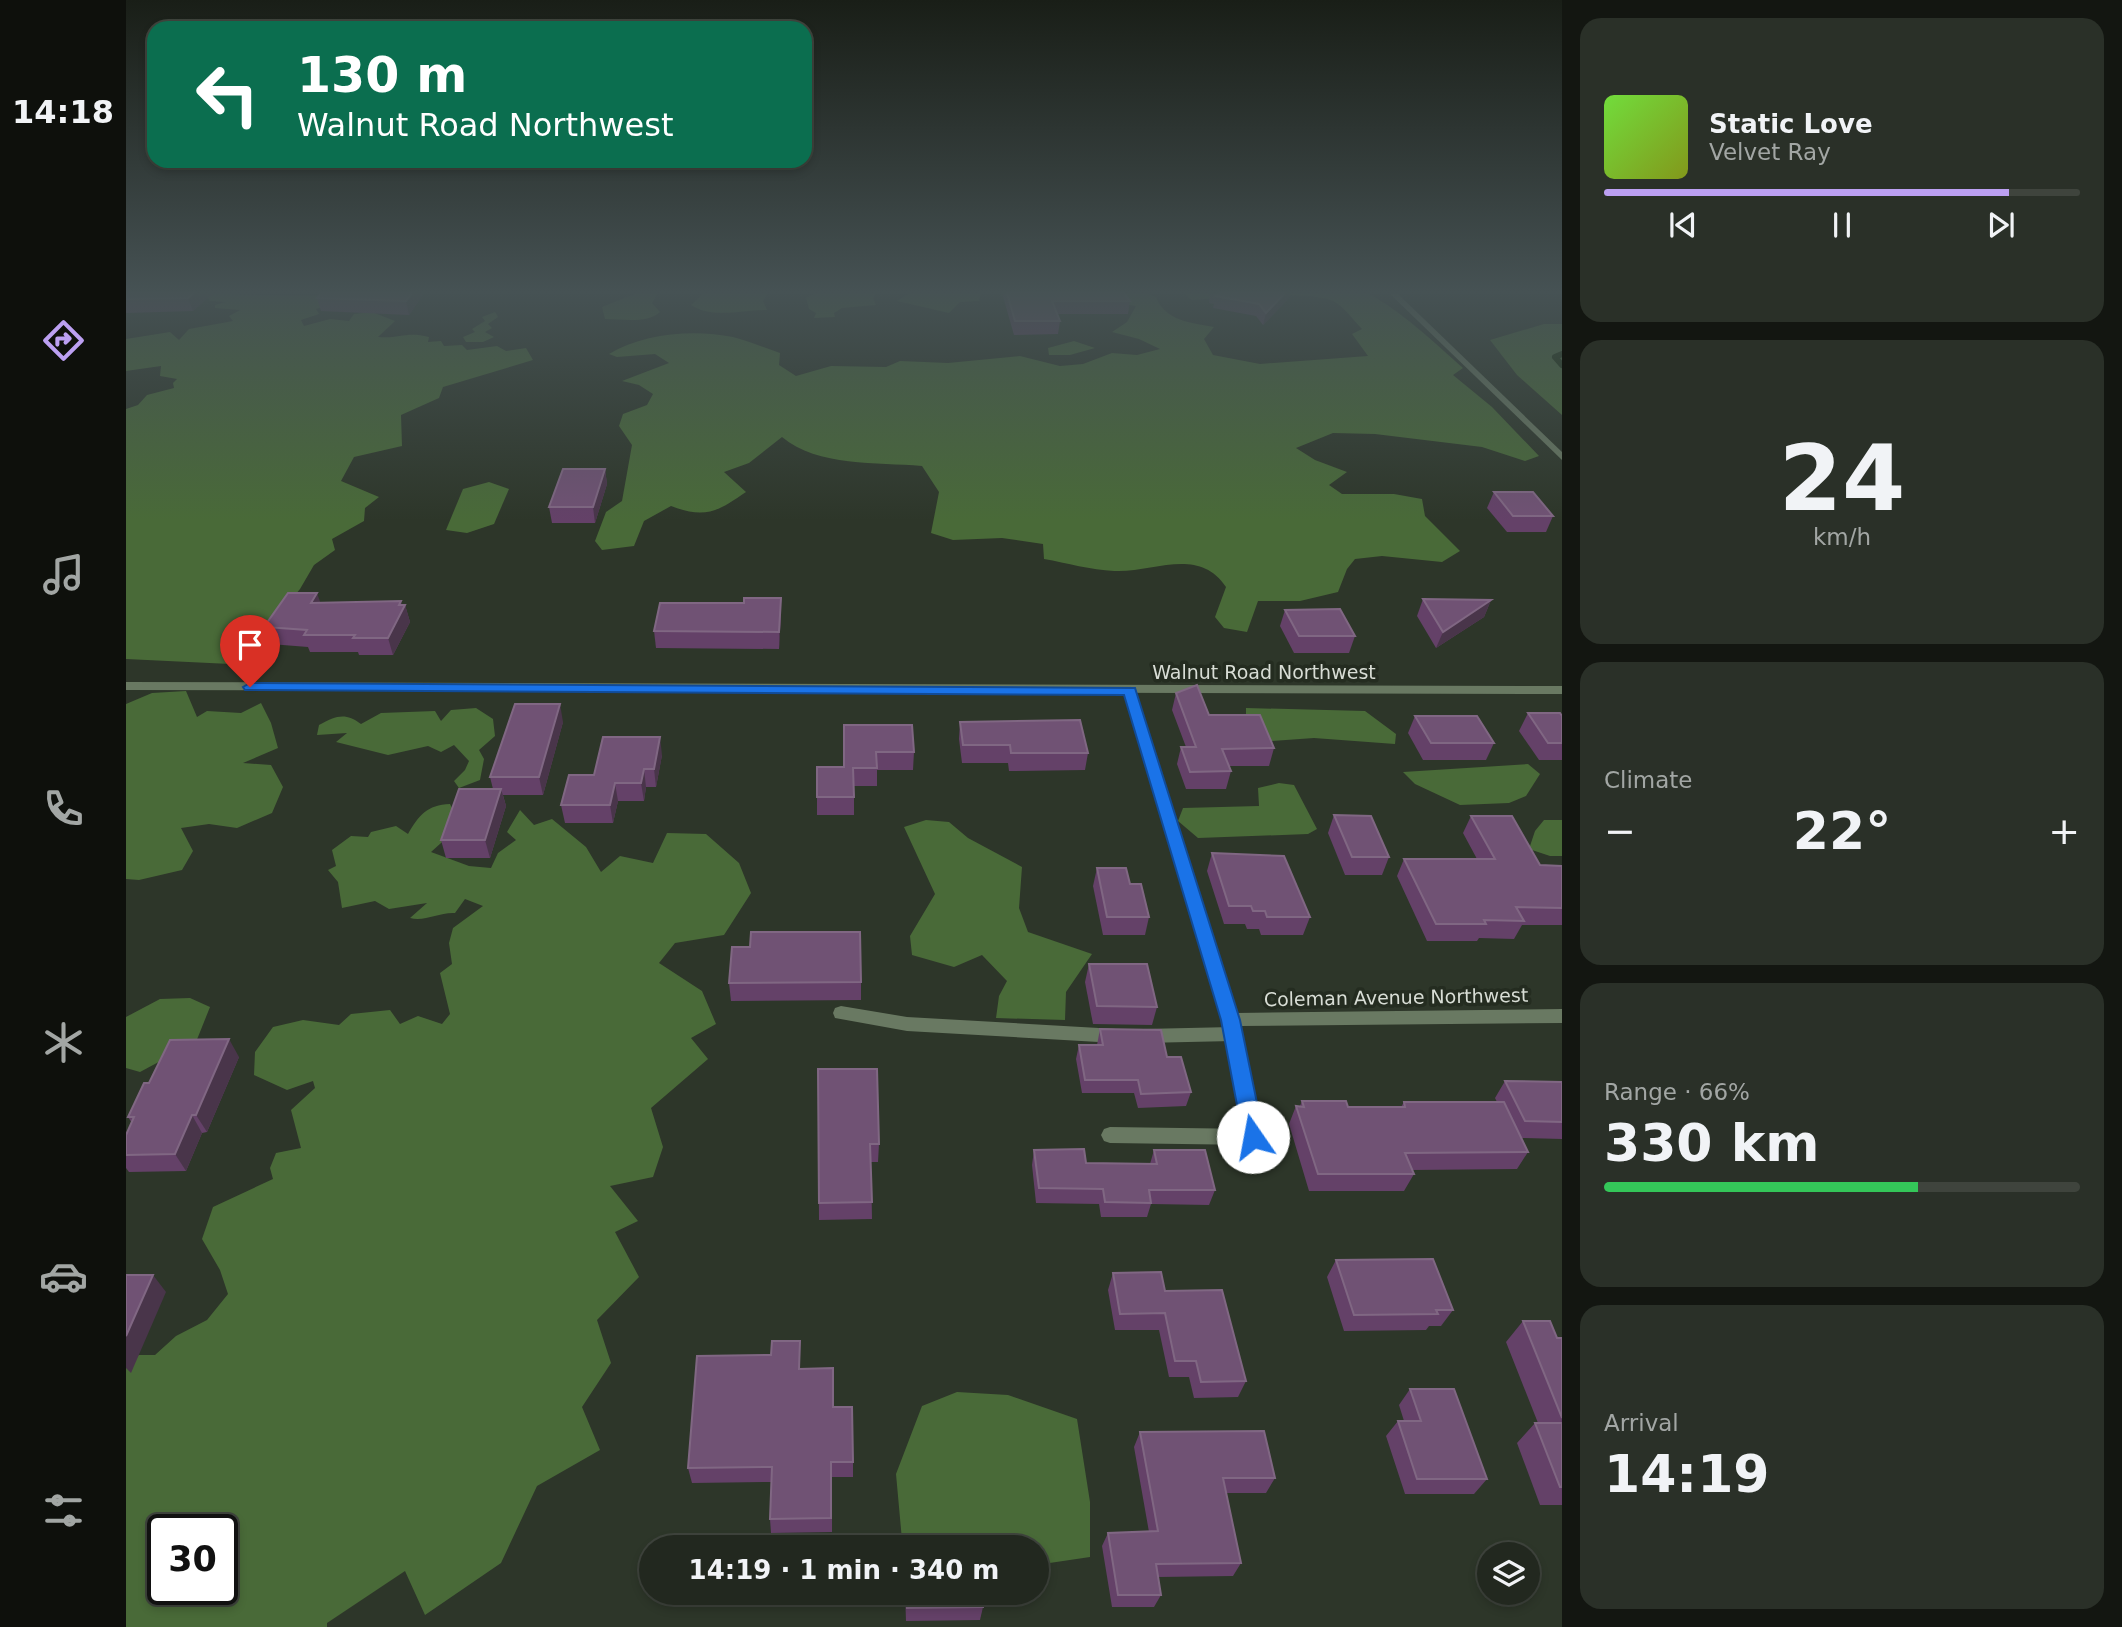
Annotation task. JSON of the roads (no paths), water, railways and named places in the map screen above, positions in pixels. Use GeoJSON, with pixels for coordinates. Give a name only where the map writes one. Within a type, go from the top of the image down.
{"type":"FeatureCollection","features":[{"type":"Feature","properties":{"kind":"street"},"geometry":{"type":"LineString","coordinates":[[1471,369],[1562,457]]}},
{"type":"Feature","properties":{"kind":"street","name":"Walnut Road Northwest"},"geometry":{"type":"LineString","coordinates":[[126,686],[1130,691],[1562,690]]}},
{"type":"Feature","properties":{"kind":"street"},"geometry":{"type":"LineString","coordinates":[[1110,1135],[1253,1137],[1231,1027],[1130,691]]}},
{"type":"Feature","properties":{"kind":"street","name":"Coleman Avenue Northwest"},"geometry":{"type":"LineString","coordinates":[[841,1013],[907,1024],[1107,1036],[1231,1027],[1562,1016]]}}]}
